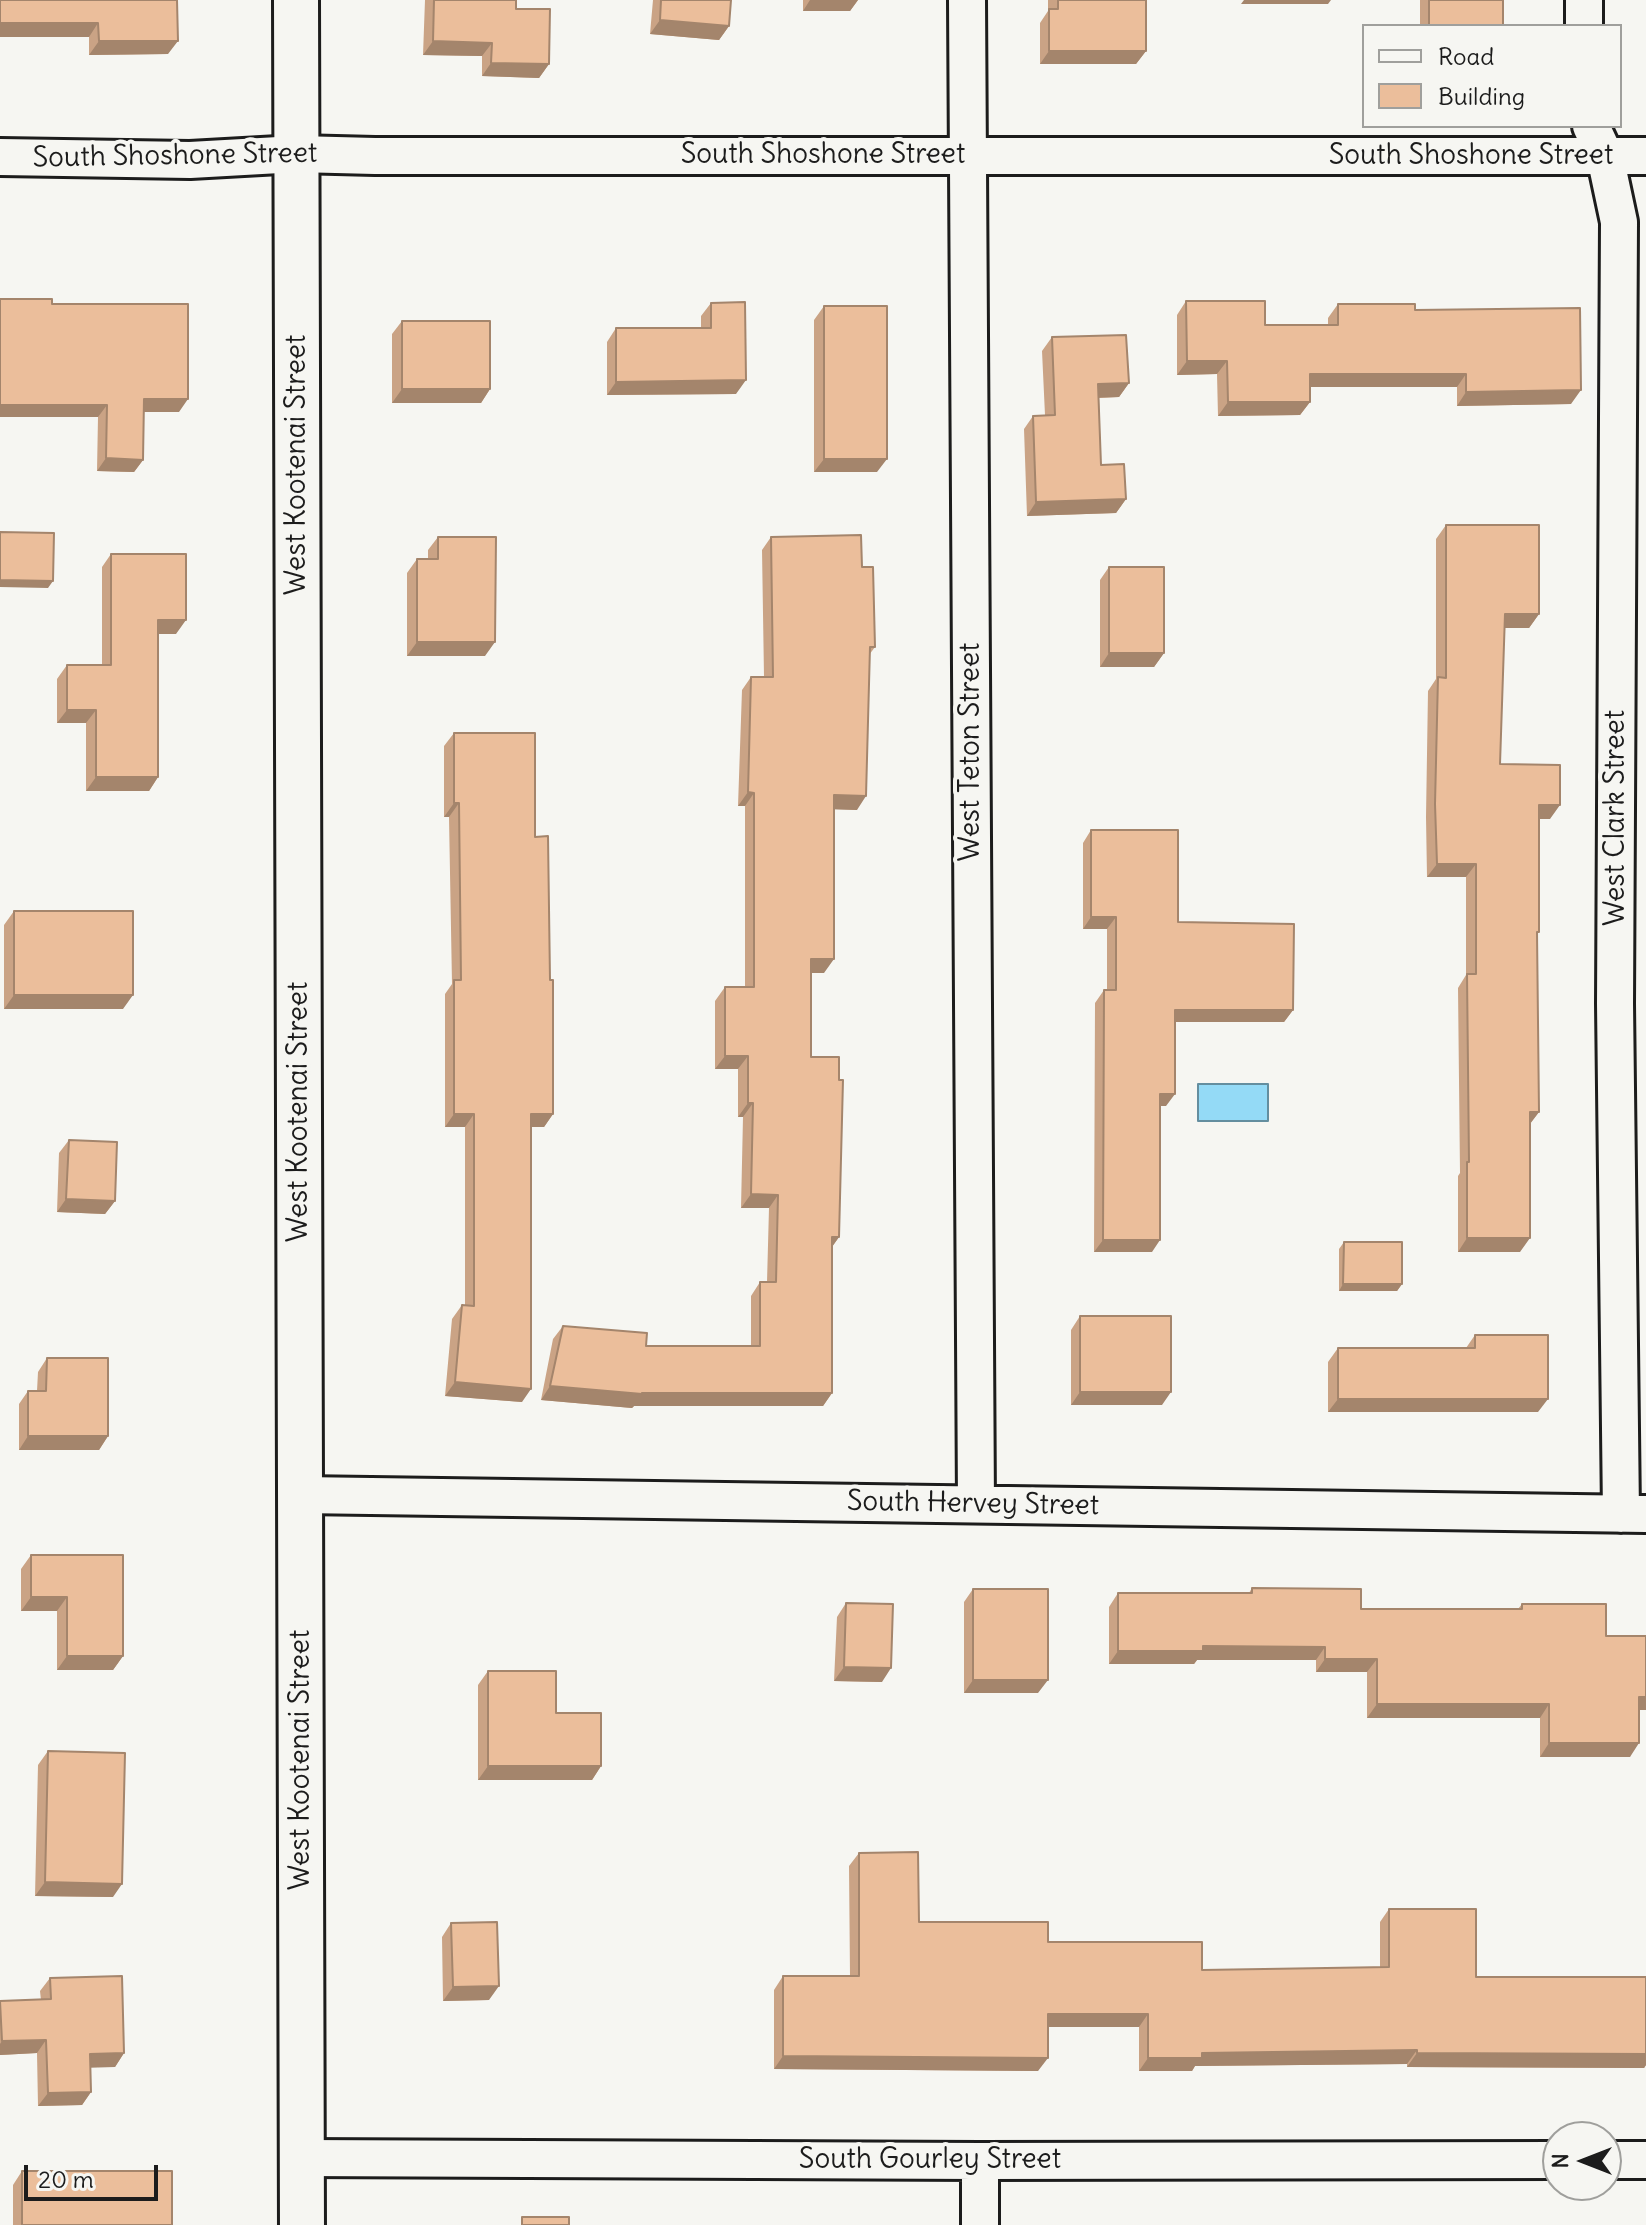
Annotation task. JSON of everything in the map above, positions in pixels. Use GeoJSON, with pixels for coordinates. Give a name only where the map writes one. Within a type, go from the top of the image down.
{"type":"FeatureCollection","features":[{"type":"Feature","properties":{"kind":"street","name":"West Kootenai Street"},"geometry":{"type":"LineString","coordinates":[[296,0],[302,2225]]}},
{"type":"Feature","properties":{"kind":"street","name":"West Teton Street"},"geometry":{"type":"LineString","coordinates":[[967,0],[976,1504]]}},
{"type":"Feature","properties":{"kind":"street"},"geometry":{"type":"LineString","coordinates":[[1584,0],[1584,24]]}},
{"type":"Feature","properties":{"kind":"street","name":"South Shoshone Street"},"geometry":{"type":"LineString","coordinates":[[0,157],[190,160],[297,154],[967,155],[1598,141],[1646,156]]}},
{"type":"Feature","properties":{"kind":"street","name":"West Clark Street"},"geometry":{"type":"LineString","coordinates":[[1598,141],[1619,222],[1634,1514]]}},
{"type":"Feature","properties":{"kind":"street","name":"South Hervey Street"},"geometry":{"type":"LineString","coordinates":[[300,1495],[1634,1514]]}},
{"type":"Feature","properties":{"kind":"street","name":"South Gourley Street"},"geometry":{"type":"LineString","coordinates":[[302,2158],[1542,2160]]}},
{"type":"Feature","properties":{"kind":"street"},"geometry":{"type":"LineString","coordinates":[[1622,2160],[1646,2160]]}},
{"type":"Feature","properties":{"kind":"street"},"geometry":{"type":"LineString","coordinates":[[980,2161],[980,2225]]}},
{"type":"Feature","properties":{"kind":"water"},"geometry":{"type":"Polygon","coordinates":[[[1198,1084],[1268,1084],[1268,1121],[1198,1121],[1198,1084]]]}},
{"type":"Feature","properties":{"kind":"building"},"geometry":{"type":"Polygon","coordinates":[[[0,0],[177,0],[178,41],[99,41],[98,23],[0,23],[0,0]]]}},
{"type":"Feature","properties":{"kind":"building"},"geometry":{"type":"Polygon","coordinates":[[[434,0],[516,0],[516,9],[550,9],[549,64],[491,63],[492,43],[433,41],[434,0]]]}},
{"type":"Feature","properties":{"kind":"building"},"geometry":{"type":"Polygon","coordinates":[[[661,0],[731,0],[729,26],[660,20],[661,0]]]}},
{"type":"Feature","properties":{"kind":"building"},"geometry":{"type":"Polygon","coordinates":[[[1058,0],[1146,0],[1146,51],[1049,51],[1049,9],[1058,9],[1058,0]]]}},
{"type":"Feature","properties":{"kind":"building"},"geometry":{"type":"Polygon","coordinates":[[[1429,0],[1503,0],[1503,24],[1429,24],[1429,0]]]}},
{"type":"Feature","properties":{"kind":"building"},"geometry":{"type":"Polygon","coordinates":[[[0,299],[52,299],[52,304],[188,304],[188,399],[144,399],[143,460],[106,458],[107,405],[0,405],[0,299]]]}},
{"type":"Feature","properties":{"kind":"building"},"geometry":{"type":"Polygon","coordinates":[[[1186,301],[1265,301],[1265,325],[1338,325],[1338,304],[1415,304],[1415,310],[1580,308],[1581,390],[1466,392],[1466,374],[1310,374],[1310,402],[1228,402],[1227,361],[1187,361],[1186,301]]]}},
{"type":"Feature","properties":{"kind":"building"},"geometry":{"type":"Polygon","coordinates":[[[745,302],[746,380],[616,382],[616,328],[711,328],[711,303],[745,302]]]}},
{"type":"Feature","properties":{"kind":"building"},"geometry":{"type":"Polygon","coordinates":[[[824,306],[887,306],[887,459],[824,459],[824,306]]]}},
{"type":"Feature","properties":{"kind":"building"},"geometry":{"type":"Polygon","coordinates":[[[402,321],[490,321],[490,389],[402,389],[402,321]]]}},
{"type":"Feature","properties":{"kind":"building"},"geometry":{"type":"Polygon","coordinates":[[[1126,335],[1129,383],[1098,384],[1101,465],[1124,464],[1126,499],[1036,502],[1033,416],[1055,415],[1052,337],[1126,335]]]}},
{"type":"Feature","properties":{"kind":"building"},"geometry":{"type":"Polygon","coordinates":[[[1446,525],[1539,525],[1539,614],[1505,614],[1500,764],[1560,765],[1560,805],[1539,805],[1539,1112],[1530,1112],[1530,1238],[1467,1238],[1467,974],[1476,974],[1476,864],[1437,864],[1438,677],[1446,678],[1446,525]]]}},
{"type":"Feature","properties":{"kind":"building"},"geometry":{"type":"Polygon","coordinates":[[[0,532],[54,533],[53,581],[0,580],[0,532]]]}},
{"type":"Feature","properties":{"kind":"building"},"geometry":{"type":"Polygon","coordinates":[[[861,535],[862,567],[873,567],[875,647],[870,647],[866,796],[834,795],[834,959],[811,959],[811,1057],[839,1057],[839,1080],[843,1080],[839,1237],[832,1237],[832,1393],[642,1394],[550,1386],[563,1326],[647,1333],[646,1346],[760,1346],[760,1282],[776,1282],[778,1195],[751,1194],[753,1103],[748,1103],[748,1056],[725,1056],[725,987],[754,987],[754,793],[748,792],[751,677],[773,677],[771,537],[861,535]]]}},
{"type":"Feature","properties":{"kind":"building"},"geometry":{"type":"Polygon","coordinates":[[[438,537],[496,537],[495,642],[417,642],[417,559],[438,559],[438,537]]]}},
{"type":"Feature","properties":{"kind":"building"},"geometry":{"type":"Polygon","coordinates":[[[111,554],[186,554],[186,620],[158,620],[158,777],[96,777],[96,710],[67,710],[67,665],[111,665],[111,554]]]}},
{"type":"Feature","properties":{"kind":"building"},"geometry":{"type":"Polygon","coordinates":[[[1109,567],[1164,567],[1164,653],[1109,653],[1109,567]]]}},
{"type":"Feature","properties":{"kind":"building"},"geometry":{"type":"Polygon","coordinates":[[[454,733],[535,733],[535,837],[548,836],[550,980],[553,980],[553,1114],[531,1114],[531,1389],[455,1382],[462,1305],[474,1306],[474,1114],[454,1114],[454,980],[461,980],[459,803],[454,803],[454,733]]]}},
{"type":"Feature","properties":{"kind":"building"},"geometry":{"type":"Polygon","coordinates":[[[1091,830],[1178,830],[1178,922],[1294,924],[1293,1010],[1175,1010],[1175,1094],[1160,1094],[1160,1240],[1103,1240],[1104,990],[1116,990],[1116,917],[1091,917],[1091,830]]]}},
{"type":"Feature","properties":{"kind":"building"},"geometry":{"type":"Polygon","coordinates":[[[14,911],[133,911],[133,995],[14,995],[14,911]]]}},
{"type":"Feature","properties":{"kind":"building"},"geometry":{"type":"Polygon","coordinates":[[[69,1140],[117,1142],[115,1201],[66,1199],[69,1140]]]}},
{"type":"Feature","properties":{"kind":"building"},"geometry":{"type":"Polygon","coordinates":[[[1344,1242],[1402,1242],[1402,1284],[1343,1284],[1344,1242]]]}},
{"type":"Feature","properties":{"kind":"building"},"geometry":{"type":"Polygon","coordinates":[[[1080,1316],[1171,1316],[1171,1392],[1080,1392],[1080,1316]]]}},
{"type":"Feature","properties":{"kind":"building"},"geometry":{"type":"Polygon","coordinates":[[[1475,1335],[1548,1335],[1548,1399],[1338,1399],[1338,1348],[1475,1348],[1475,1335]]]}},
{"type":"Feature","properties":{"kind":"building"},"geometry":{"type":"Polygon","coordinates":[[[47,1358],[108,1358],[108,1436],[28,1436],[28,1391],[46,1391],[47,1358]]]}},
{"type":"Feature","properties":{"kind":"building"},"geometry":{"type":"Polygon","coordinates":[[[31,1555],[123,1555],[123,1656],[67,1656],[67,1597],[31,1597],[31,1555]]]}},
{"type":"Feature","properties":{"kind":"building"},"geometry":{"type":"Polygon","coordinates":[[[1252,1588],[1361,1589],[1361,1609],[1522,1609],[1522,1604],[1606,1604],[1606,1636],[1646,1636],[1646,1697],[1639,1697],[1639,1743],[1549,1743],[1549,1704],[1377,1704],[1377,1659],[1325,1659],[1325,1647],[1203,1646],[1203,1651],[1118,1651],[1118,1593],[1252,1593],[1252,1588]]]}},
{"type":"Feature","properties":{"kind":"building"},"geometry":{"type":"Polygon","coordinates":[[[973,1589],[1048,1589],[1048,1680],[973,1680],[973,1589]]]}},
{"type":"Feature","properties":{"kind":"building"},"geometry":{"type":"Polygon","coordinates":[[[846,1603],[893,1604],[891,1668],[844,1667],[846,1603]]]}},
{"type":"Feature","properties":{"kind":"building"},"geometry":{"type":"Polygon","coordinates":[[[488,1671],[556,1671],[556,1713],[601,1713],[601,1766],[488,1766],[488,1671]]]}},
{"type":"Feature","properties":{"kind":"building"},"geometry":{"type":"Polygon","coordinates":[[[48,1751],[125,1753],[122,1884],[45,1882],[48,1751]]]}},
{"type":"Feature","properties":{"kind":"building"},"geometry":{"type":"Polygon","coordinates":[[[918,1852],[919,1922],[1048,1922],[1048,1942],[1202,1942],[1202,1970],[1389,1967],[1389,1909],[1476,1909],[1476,1977],[1646,1977],[1646,2054],[1417,2053],[1417,2050],[1202,2053],[1202,2058],[1148,2058],[1148,2014],[1048,2014],[1048,2058],[783,2056],[783,1976],[859,1976],[859,1853],[918,1852]]]}},
{"type":"Feature","properties":{"kind":"building"},"geometry":{"type":"Polygon","coordinates":[[[497,1922],[499,1986],[453,1987],[451,1923],[497,1922]]]}},
{"type":"Feature","properties":{"kind":"building"},"geometry":{"type":"Polygon","coordinates":[[[122,1976],[124,2053],[90,2054],[91,2092],[48,2093],[46,2040],[2,2041],[0,2001],[51,1999],[50,1978],[122,1976]]]}},
{"type":"Feature","properties":{"kind":"building"},"geometry":{"type":"Polygon","coordinates":[[[22,2171],[172,2171],[172,2225],[22,2225],[22,2171]]]}},
{"type":"Feature","properties":{"kind":"building"},"geometry":{"type":"Polygon","coordinates":[[[522,2217],[569,2217],[569,2225],[522,2225],[522,2217]]]}}]}
